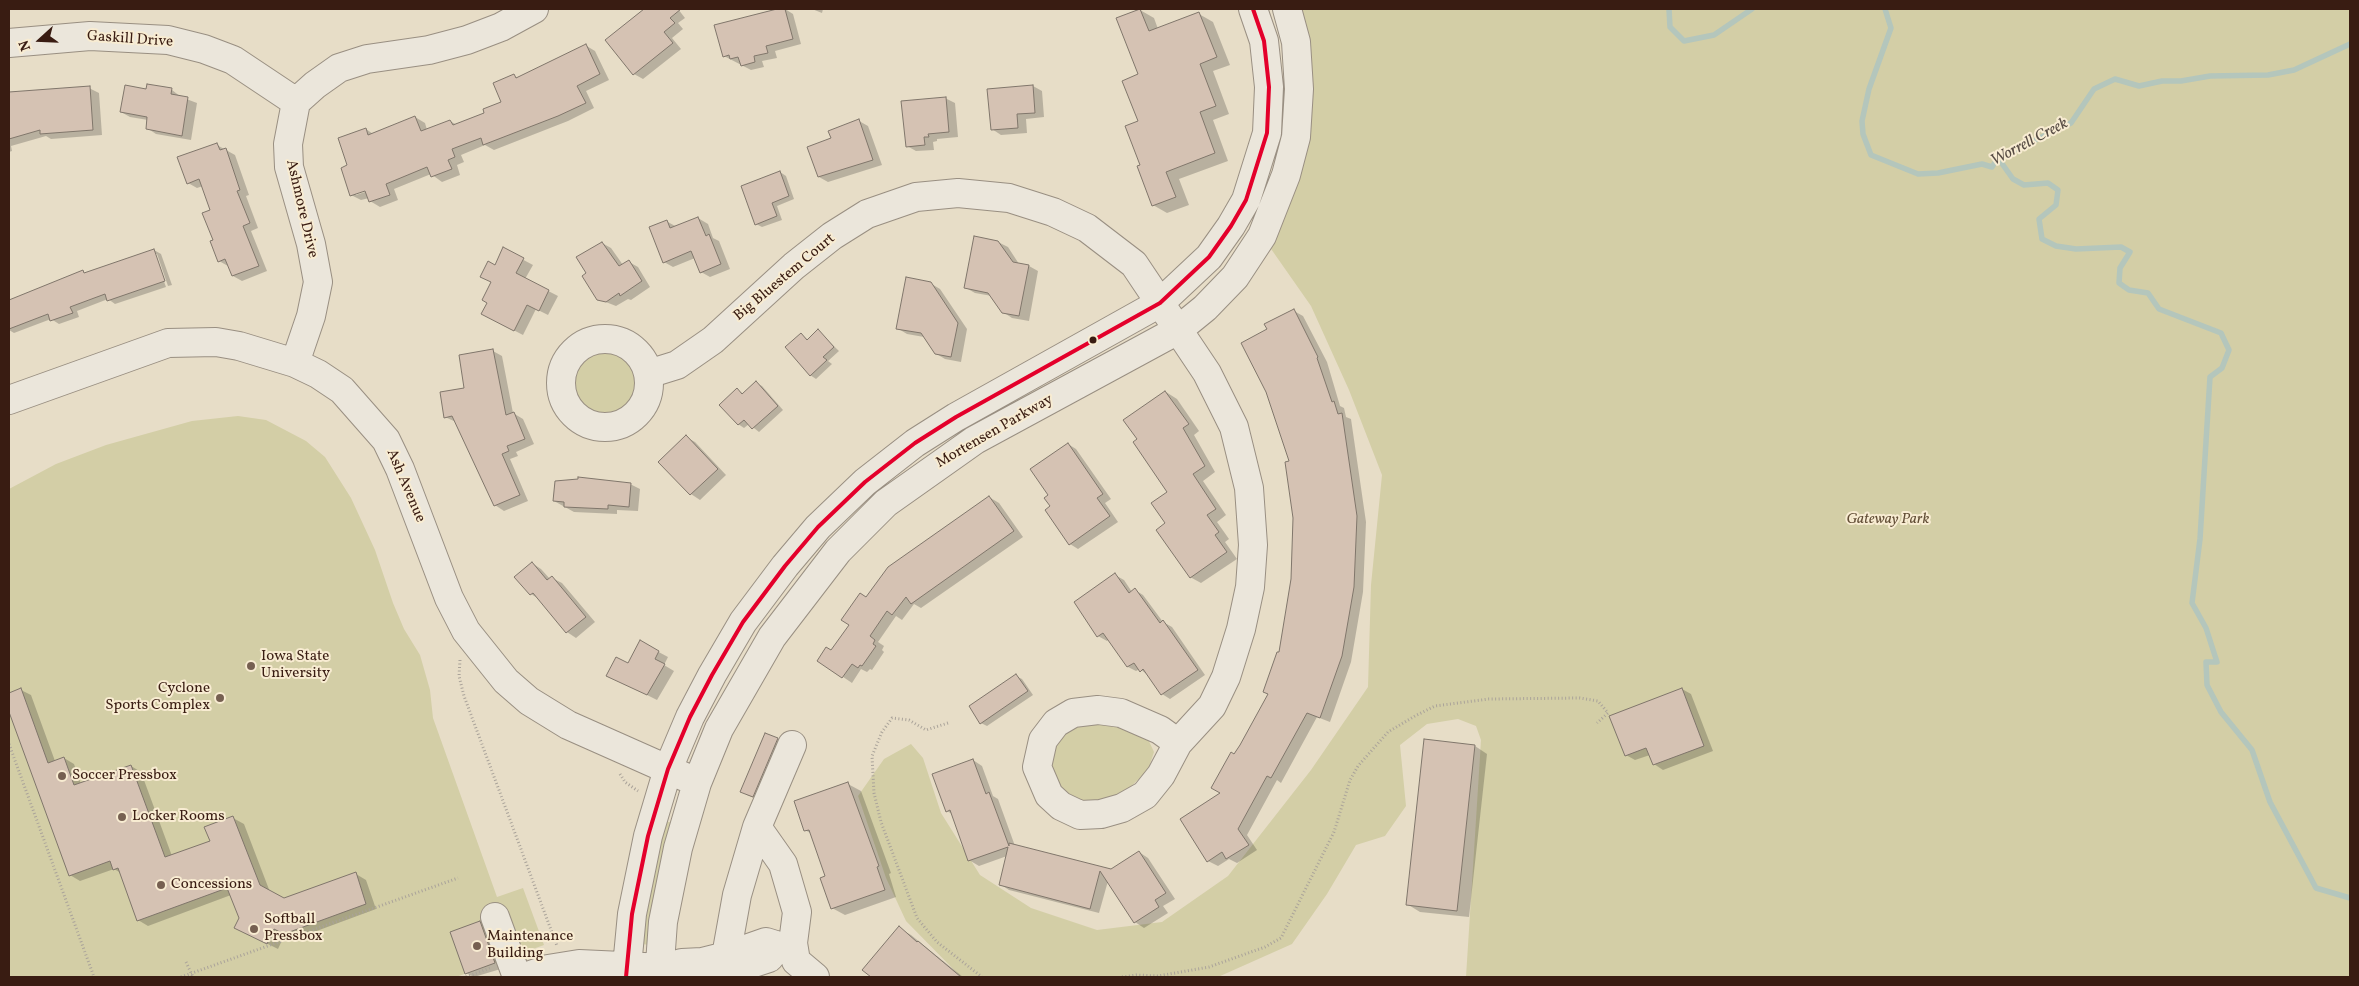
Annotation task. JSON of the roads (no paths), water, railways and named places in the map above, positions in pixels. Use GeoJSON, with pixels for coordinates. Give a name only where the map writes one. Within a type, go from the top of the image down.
{"type":"FeatureCollection","features":[{"type":"Feature","properties":{"kind":"street"},"geometry":{"type":"LineString","coordinates":[[296,102],[315,85],[339,68],[367,59],[429,50],[467,40],[501,27],[534,9]]}},
{"type":"Feature","properties":{"kind":"street","name":"Mortensen Parkway"},"geometry":{"type":"LineString","coordinates":[[626,971],[632,914],[648,836],[668,770],[690,717],[743,622],[785,566],[818,527],[864,482],[915,443],[956,417],[1160,302],[1209,257],[1246,200],[1267,133],[1269,87],[1264,41],[1253,9]]}},
{"type":"Feature","properties":{"kind":"street","name":"Mortensen Parkway"},"geometry":{"type":"LineString","coordinates":[[665,973],[663,922],[678,848],[697,783],[719,729],[772,637],[838,551],[886,503],[975,440],[1178,330],[1205,308],[1235,277],[1262,236],[1286,176],[1296,137],[1299,89],[1296,42],[1288,9]]}},
{"type":"Feature","properties":{"kind":"street","name":"Gaskill Drive"},"geometry":{"type":"LineString","coordinates":[[9,43],[90,36],[168,40],[204,49],[234,60],[296,102]]}},
{"type":"Feature","properties":{"kind":"street","name":"Ashmore Drive"},"geometry":{"type":"LineString","coordinates":[[295,363],[311,316],[318,282],[311,244],[289,167],[288,144],[296,102]]}},
{"type":"Feature","properties":{"kind":"street","name":"Big Bluestem Court"},"geometry":{"type":"LineString","coordinates":[[648,374],[677,364],[713,340],[794,266],[832,236],[867,214],[916,197],[958,193],[1009,198],[1053,212],[1087,228],[1110,244],[1134,264],[1207,373],[1234,427],[1249,488],[1253,544],[1250,587],[1242,629],[1226,678],[1212,706],[1193,729],[1178,743]]}},
{"type":"Feature","properties":{"kind":"street","name":"Ash Avenue"},"geometry":{"type":"LineString","coordinates":[[9,400],[168,343],[216,342],[239,346],[295,363],[318,374],[342,390],[386,440],[400,469],[449,598],[466,631],[506,681],[529,701],[568,725],[697,783]]}},
{"type":"Feature","properties":{"kind":"street"},"geometry":{"type":"LineString","coordinates":[[1098,710],[1121,712],[1160,730],[1178,743],[1161,775],[1145,795],[1122,808],[1101,814],[1080,814],[1061,806],[1049,795],[1037,767],[1043,740],[1056,723],[1073,713],[1098,710]]}},
{"type":"Feature","properties":{"kind":"street"},"geometry":{"type":"LineString","coordinates":[[724,971],[737,896],[757,827],[792,745]]}},
{"type":"Feature","properties":{"kind":"street"},"geometry":{"type":"LineString","coordinates":[[757,827],[783,864],[797,912],[786,944],[796,961],[815,977]]}},
{"type":"Feature","properties":{"kind":"street"},"geometry":{"type":"LineString","coordinates":[[494,917],[517,977]]}},
{"type":"Feature","properties":{"kind":"street"},"geometry":{"type":"LineString","coordinates":[[724,971],[766,942],[786,944]]}},
{"type":"Feature","properties":{"kind":"street"},"geometry":{"type":"LineString","coordinates":[[525,977],[564,965],[665,973],[682,963],[702,962],[724,971]]}},
{"type":"Feature","properties":{"kind":"waterway","name":"Worrell Creek"},"geometry":{"type":"LineString","coordinates":[[1669,9],[1670,27],[1684,41],[1714,35],[1752,9]]}},
{"type":"Feature","properties":{"kind":"waterway","name":"Worrell Creek"},"geometry":{"type":"LineString","coordinates":[[1885,9],[1891,28],[1869,89],[1862,121],[1863,134],[1871,155],[1918,174],[1938,173],[1982,164],[1992,167],[1998,158],[2071,123],[2094,89],[2115,79],[2139,86],[2162,81],[2181,81],[2210,76],[2268,75],[2294,70],[2350,44]]}},
{"type":"Feature","properties":{"kind":"waterway"},"geometry":{"type":"LineString","coordinates":[[1998,158],[2013,179],[2024,185],[2048,183],[2058,190],[2056,205],[2039,219],[2042,239],[2056,246],[2076,249],[2121,247],[2130,252],[2120,268],[2119,283],[2129,290],[2148,293],[2159,309],[2221,333],[2229,350],[2222,368],[2210,377],[2200,539],[2192,603],[2206,628],[2217,662],[2206,662],[2207,685],[2221,712],[2252,750],[2270,802],[2316,888],[2350,898]]}},
{"type":"Feature","properties":{"kind":"place","name":"Iowa State University"},"geometry":{"type":"Point","coordinates":[251,666]}},
{"type":"Feature","properties":{"kind":"place","name":"Cyclone Sports Complex"},"geometry":{"type":"Point","coordinates":[220,698]}},
{"type":"Feature","properties":{"kind":"place","name":"Soccer Pressbox"},"geometry":{"type":"Point","coordinates":[62,776]}},
{"type":"Feature","properties":{"kind":"place","name":"Locker Rooms"},"geometry":{"type":"Point","coordinates":[122,817]}},
{"type":"Feature","properties":{"kind":"place","name":"Concessions"},"geometry":{"type":"Point","coordinates":[161,885]}},
{"type":"Feature","properties":{"kind":"place","name":"Softball Pressbox"},"geometry":{"type":"Point","coordinates":[254,929]}},
{"type":"Feature","properties":{"kind":"place","name":"Maintenance Building"},"geometry":{"type":"Point","coordinates":[477,946]}},
{"type":"Feature","properties":{"kind":"park label","name":"Gateway Park"},"geometry":{"type":"Point","coordinates":[1888,520]}}]}
